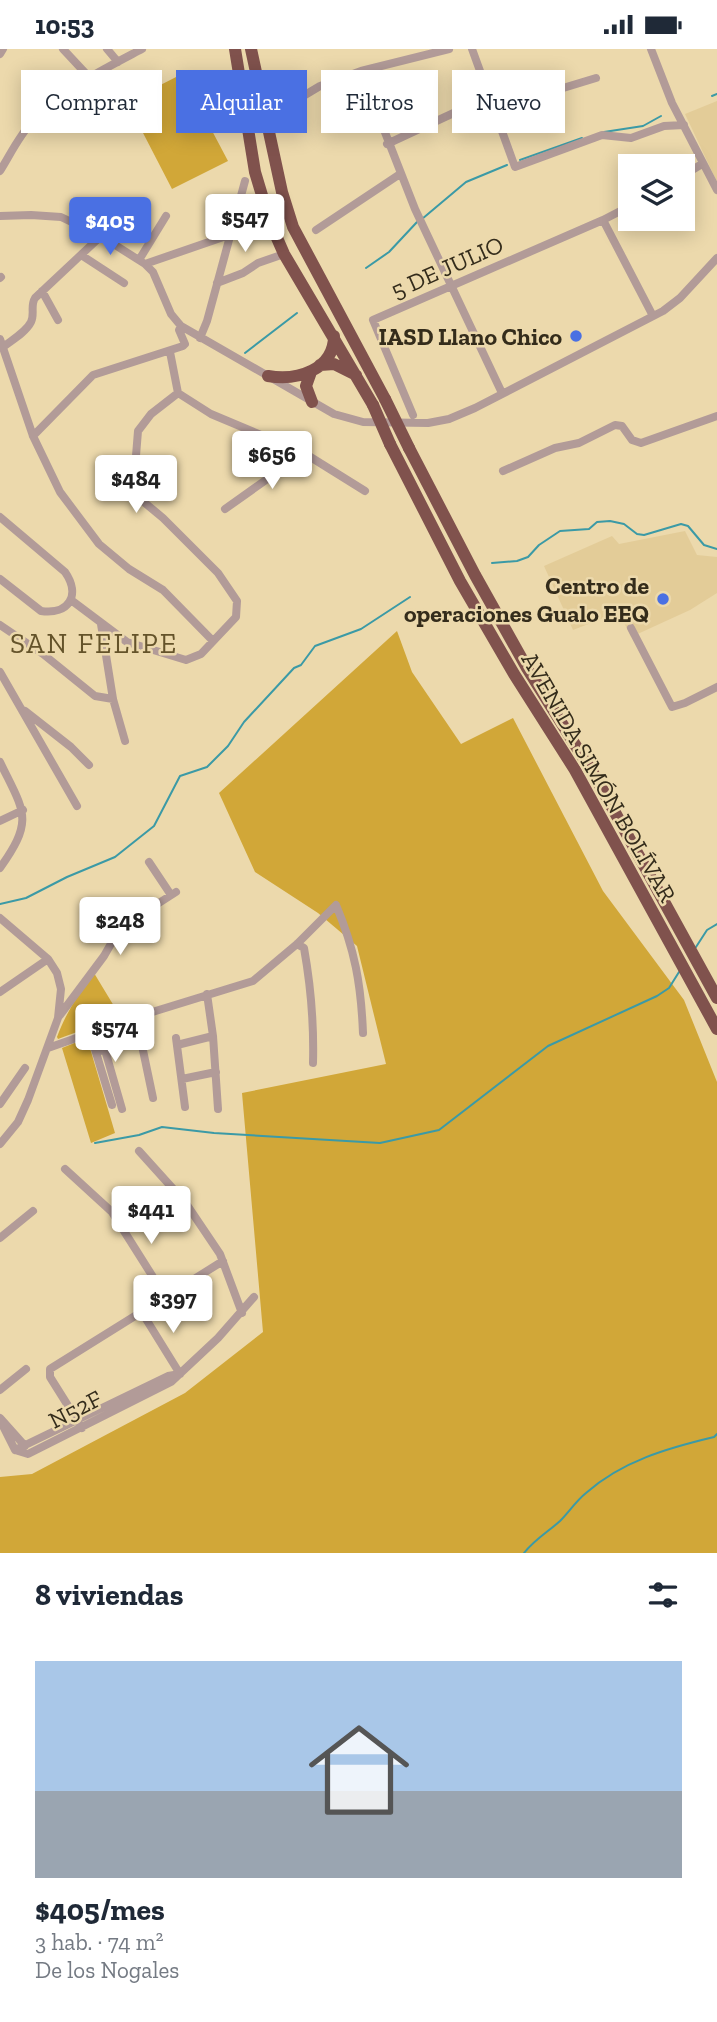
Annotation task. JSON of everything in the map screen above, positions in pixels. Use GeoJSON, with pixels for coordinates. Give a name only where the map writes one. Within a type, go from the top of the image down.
{"type":"FeatureCollection","features":[{"type":"Feature","properties":{"kind":"highway","name":"AVENIDA SIMÓN BOLÍVAR"},"geometry":{"type":"LineString","coordinates":[[235,49],[256,172],[264,204],[284,254],[357,376],[379,402],[390,444],[460,581],[514,674],[575,770],[717,1029]]}},
{"type":"Feature","properties":{"kind":"highway","name":"AVENIDA SIMÓN BOLÍVAR"},"geometry":{"type":"LineString","coordinates":[[251,49],[282,193],[293,227],[379,402],[408,448],[527,668],[596,778],[717,998]]}},
{"type":"Feature","properties":{"kind":"highway"},"geometry":{"type":"LineString","coordinates":[[312,402],[306,386],[331,352],[334,335]]}},
{"type":"Feature","properties":{"kind":"highway"},"geometry":{"type":"LineString","coordinates":[[268,376],[290,378],[334,364],[357,376]]}},
{"type":"Feature","properties":{"kind":"street"},"geometry":{"type":"LineString","coordinates":[[0,54],[3,49]]}},
{"type":"Feature","properties":{"kind":"street"},"geometry":{"type":"LineString","coordinates":[[63,49],[83,70]]}},
{"type":"Feature","properties":{"kind":"street"},"geometry":{"type":"LineString","coordinates":[[107,49],[118,62]]}},
{"type":"Feature","properties":{"kind":"street"},"geometry":{"type":"LineString","coordinates":[[104,70],[142,49]]}},
{"type":"Feature","properties":{"kind":"street"},"geometry":{"type":"LineString","coordinates":[[365,70],[449,49]]}},
{"type":"Feature","properties":{"kind":"street"},"geometry":{"type":"LineString","coordinates":[[473,49],[480,70]]}},
{"type":"Feature","properties":{"kind":"street"},"geometry":{"type":"LineString","coordinates":[[652,49],[672,103],[717,190]]}},
{"type":"Feature","properties":{"kind":"street"},"geometry":{"type":"LineString","coordinates":[[565,87],[596,78]]}},
{"type":"Feature","properties":{"kind":"street"},"geometry":{"type":"LineString","coordinates":[[387,144],[452,114]]}},
{"type":"Feature","properties":{"kind":"street"},"geometry":{"type":"LineString","coordinates":[[503,133],[515,167],[602,135],[631,138],[664,126],[684,125]]}},
{"type":"Feature","properties":{"kind":"street"},"geometry":{"type":"LineString","coordinates":[[0,171],[25,133]]}},
{"type":"Feature","properties":{"kind":"street"},"geometry":{"type":"LineString","coordinates":[[383,133],[422,226],[502,393]]}},
{"type":"Feature","properties":{"kind":"street"},"geometry":{"type":"LineString","coordinates":[[695,168],[702,164]]}},
{"type":"Feature","properties":{"kind":"street"},"geometry":{"type":"LineString","coordinates":[[317,230],[400,174]]}},
{"type":"Feature","properties":{"kind":"street"},"geometry":{"type":"LineString","coordinates":[[200,338],[232,234],[245,181]]}},
{"type":"Feature","properties":{"kind":"street","name":"5 DE JULIO"},"geometry":{"type":"LineString","coordinates":[[413,415],[373,320],[618,212]]}},
{"type":"Feature","properties":{"kind":"street"},"geometry":{"type":"LineString","coordinates":[[0,216],[61,217],[101,236],[142,262],[155,276],[169,309],[181,326],[334,414],[363,422],[428,423],[461,415],[653,316],[680,298],[717,258]]}},
{"type":"Feature","properties":{"kind":"street"},"geometry":{"type":"LineString","coordinates":[[142,262],[166,216]]}},
{"type":"Feature","properties":{"kind":"street"},"geometry":{"type":"LineString","coordinates":[[603,220],[653,316]]}},
{"type":"Feature","properties":{"kind":"street"},"geometry":{"type":"LineString","coordinates":[[142,262],[232,234]]}},
{"type":"Feature","properties":{"kind":"street"},"geometry":{"type":"LineString","coordinates":[[101,236],[32,303],[32,319],[29,325],[2,343],[33,436],[60,492],[99,544],[129,569],[163,590],[213,641]]}},
{"type":"Feature","properties":{"kind":"street"},"geometry":{"type":"LineString","coordinates":[[217,283],[284,254]]}},
{"type":"Feature","properties":{"kind":"street"},"geometry":{"type":"LineString","coordinates":[[81,255],[124,283]]}},
{"type":"Feature","properties":{"kind":"street"},"geometry":{"type":"LineString","coordinates":[[42,291],[58,320]]}},
{"type":"Feature","properties":{"kind":"street"},"geometry":{"type":"LineString","coordinates":[[33,436],[93,375],[109,368],[170,352],[185,344],[179,332],[181,326]]}},
{"type":"Feature","properties":{"kind":"street"},"geometry":{"type":"LineString","coordinates":[[170,352],[178,393],[211,414],[304,453],[365,491]]}},
{"type":"Feature","properties":{"kind":"street"},"geometry":{"type":"LineString","coordinates":[[71,600],[134,645],[186,660],[196,658],[236,617],[239,607],[235,596],[218,573],[163,518],[136,497],[132,490],[138,431],[151,414],[178,393]]}},
{"type":"Feature","properties":{"kind":"street"},"geometry":{"type":"LineString","coordinates":[[503,471],[547,451],[579,443],[615,425],[622,426],[632,440],[641,443],[717,416]]}},
{"type":"Feature","properties":{"kind":"street"},"geometry":{"type":"LineString","coordinates":[[225,509],[304,453]]}},
{"type":"Feature","properties":{"kind":"street"},"geometry":{"type":"LineString","coordinates":[[0,517],[65,572],[73,587],[71,600],[59,610],[41,611],[0,579]]}},
{"type":"Feature","properties":{"kind":"street"},"geometry":{"type":"LineString","coordinates":[[101,624],[113,699],[125,741]]}},
{"type":"Feature","properties":{"kind":"street"},"geometry":{"type":"LineString","coordinates":[[0,625],[43,654],[95,696],[113,699]]}},
{"type":"Feature","properties":{"kind":"street"},"geometry":{"type":"LineString","coordinates":[[631,628],[672,707],[717,687]]}},
{"type":"Feature","properties":{"kind":"street"},"geometry":{"type":"LineString","coordinates":[[0,672],[77,806]]}},
{"type":"Feature","properties":{"kind":"street"},"geometry":{"type":"LineString","coordinates":[[20,707],[71,747],[89,765]]}},
{"type":"Feature","properties":{"kind":"street"},"geometry":{"type":"LineString","coordinates":[[0,762],[23,810],[22,829],[17,845],[0,868]]}},
{"type":"Feature","properties":{"kind":"street"},"geometry":{"type":"LineString","coordinates":[[0,821],[23,810]]}},
{"type":"Feature","properties":{"kind":"street"},"geometry":{"type":"LineString","coordinates":[[58,1018],[104,956],[120,927],[173,893],[149,862]]}},
{"type":"Feature","properties":{"kind":"street"},"geometry":{"type":"LineString","coordinates":[[48,1048],[260,977],[336,905],[355,953],[363,1033]]}},
{"type":"Feature","properties":{"kind":"street"},"geometry":{"type":"LineString","coordinates":[[0,918],[48,959],[57,973],[61,989],[58,1018],[48,1048],[18,1122],[0,1144]]}},
{"type":"Feature","properties":{"kind":"street"},"geometry":{"type":"LineString","coordinates":[[297,944],[304,948],[311,984],[313,1063]]}},
{"type":"Feature","properties":{"kind":"street"},"geometry":{"type":"LineString","coordinates":[[0,992],[48,959]]}},
{"type":"Feature","properties":{"kind":"street"},"geometry":{"type":"LineString","coordinates":[[207,994],[218,1109]]}},
{"type":"Feature","properties":{"kind":"street"},"geometry":{"type":"LineString","coordinates":[[136,1017],[153,1098]]}},
{"type":"Feature","properties":{"kind":"street"},"geometry":{"type":"LineString","coordinates":[[89,1033],[112,1105]]}},
{"type":"Feature","properties":{"kind":"street"},"geometry":{"type":"LineString","coordinates":[[185,1107],[176,1042],[213,1036]]}},
{"type":"Feature","properties":{"kind":"street"},"geometry":{"type":"LineString","coordinates":[[96,1052],[105,1050],[122,1109]]}},
{"type":"Feature","properties":{"kind":"street"},"geometry":{"type":"LineString","coordinates":[[0,1104],[25,1068]]}},
{"type":"Feature","properties":{"kind":"street"},"geometry":{"type":"LineString","coordinates":[[182,1079],[216,1072]]}},
{"type":"Feature","properties":{"kind":"street"},"geometry":{"type":"LineString","coordinates":[[139,1151],[185,1202],[223,1261],[242,1313]]}},
{"type":"Feature","properties":{"kind":"street"},"geometry":{"type":"LineString","coordinates":[[65,1169],[112,1212],[165,1296]]}},
{"type":"Feature","properties":{"kind":"street"},"geometry":{"type":"LineString","coordinates":[[0,1238],[33,1211]]}},
{"type":"Feature","properties":{"kind":"street"},"geometry":{"type":"LineString","coordinates":[[80,1424],[50,1377],[50,1369],[223,1261]]}},
{"type":"Feature","properties":{"kind":"street","name":"N52F"},"geometry":{"type":"LineString","coordinates":[[0,1419],[25,1446],[171,1382],[242,1313],[254,1297]]}},
{"type":"Feature","properties":{"kind":"street"},"geometry":{"type":"LineString","coordinates":[[141,1311],[180,1374]]}},
{"type":"Feature","properties":{"kind":"street"},"geometry":{"type":"LineString","coordinates":[[0,1390],[26,1369]]}},
{"type":"Feature","properties":{"kind":"street","name":"N52F"},"geometry":{"type":"LineString","coordinates":[[0,1419],[15,1450],[28,1454],[80,1424]]}},
{"type":"Feature","properties":{"kind":"street"},"geometry":{"type":"LineString","coordinates":[[15,1450],[25,1446]]}},
{"type":"Feature","properties":{"kind":"shaded area"},"geometry":{"type":"Polygon","coordinates":[[[176,77],[176,133],[213,133],[228,161],[172,189],[143,133],[162,133],[162,84],[176,77]]]}},
{"type":"Feature","properties":{"kind":"shaded area"},"geometry":{"type":"Polygon","coordinates":[[[717,101],[717,182],[685,114],[717,101]]]}},
{"type":"Feature","properties":{"kind":"shaded area"},"geometry":{"type":"Polygon","coordinates":[[[685,531],[697,555],[717,557],[717,593],[690,610],[631,637],[619,612],[573,630],[544,566],[612,536],[619,544],[685,531]]]}},
{"type":"Feature","properties":{"kind":"shaded area"},"geometry":{"type":"Polygon","coordinates":[[[397,631],[412,672],[461,744],[513,718],[603,891],[684,1000],[717,1082],[717,1553],[0,1553],[0,1477],[32,1474],[185,1393],[263,1332],[242,1093],[386,1064],[357,946],[318,913],[255,872],[219,793],[397,631]]]}},
{"type":"Feature","properties":{"kind":"shaded area"},"geometry":{"type":"Polygon","coordinates":[[[94,973],[120,1016],[58,1039],[68,1012],[94,973]]]}},
{"type":"Feature","properties":{"kind":"shaded area"},"geometry":{"type":"Polygon","coordinates":[[[87,1038],[115,1133],[91,1143],[62,1048],[87,1038]]]}},
{"type":"Feature","properties":{"kind":"waterway"},"geometry":{"type":"LineString","coordinates":[[712,96],[717,94]]}},
{"type":"Feature","properties":{"kind":"waterway"},"geometry":{"type":"LineString","coordinates":[[604,132],[643,126],[661,116]]}},
{"type":"Feature","properties":{"kind":"waterway"},"geometry":{"type":"LineString","coordinates":[[520,160],[582,138]]}},
{"type":"Feature","properties":{"kind":"waterway"},"geometry":{"type":"LineString","coordinates":[[422,219],[466,182],[507,165]]}},
{"type":"Feature","properties":{"kind":"waterway"},"geometry":{"type":"LineString","coordinates":[[366,268],[389,252],[417,222]]}},
{"type":"Feature","properties":{"kind":"waterway"},"geometry":{"type":"LineString","coordinates":[[245,353],[297,313]]}},
{"type":"Feature","properties":{"kind":"waterway"},"geometry":{"type":"LineString","coordinates":[[492,563],[517,561],[528,557],[539,545],[560,531],[589,529],[597,522],[610,521],[624,524],[637,534],[644,535],[681,524],[688,526],[704,545],[717,549]]}},
{"type":"Feature","properties":{"kind":"waterway"},"geometry":{"type":"LineString","coordinates":[[0,904],[26,898],[115,857],[154,826],[180,776],[207,767],[228,746],[244,722],[294,668],[301,665],[315,646],[361,629],[410,597]]}},
{"type":"Feature","properties":{"kind":"waterway"},"geometry":{"type":"LineString","coordinates":[[696,947],[707,930],[717,924]]}},
{"type":"Feature","properties":{"kind":"waterway"},"geometry":{"type":"LineString","coordinates":[[95,1143],[139,1135],[162,1127],[214,1133],[380,1143],[439,1130],[548,1046],[657,996],[669,988],[679,972]]}},
{"type":"Feature","properties":{"kind":"waterway"},"geometry":{"type":"LineString","coordinates":[[524,1553],[560,1521],[582,1496],[615,1472],[646,1457],[717,1434]]}},
{"type":"Feature","properties":{"kind":"place","name":"IASD Llano Chico"},"geometry":{"type":"Point","coordinates":[576,336]}},
{"type":"Feature","properties":{"kind":"place","name":"Centro de operaciones Gualo EEQ"},"geometry":{"type":"Point","coordinates":[663,599]}},
{"type":"Feature","properties":{"kind":"district","name":"SAN FELIPE"},"geometry":{"type":"Point","coordinates":[94,643]}}]}
